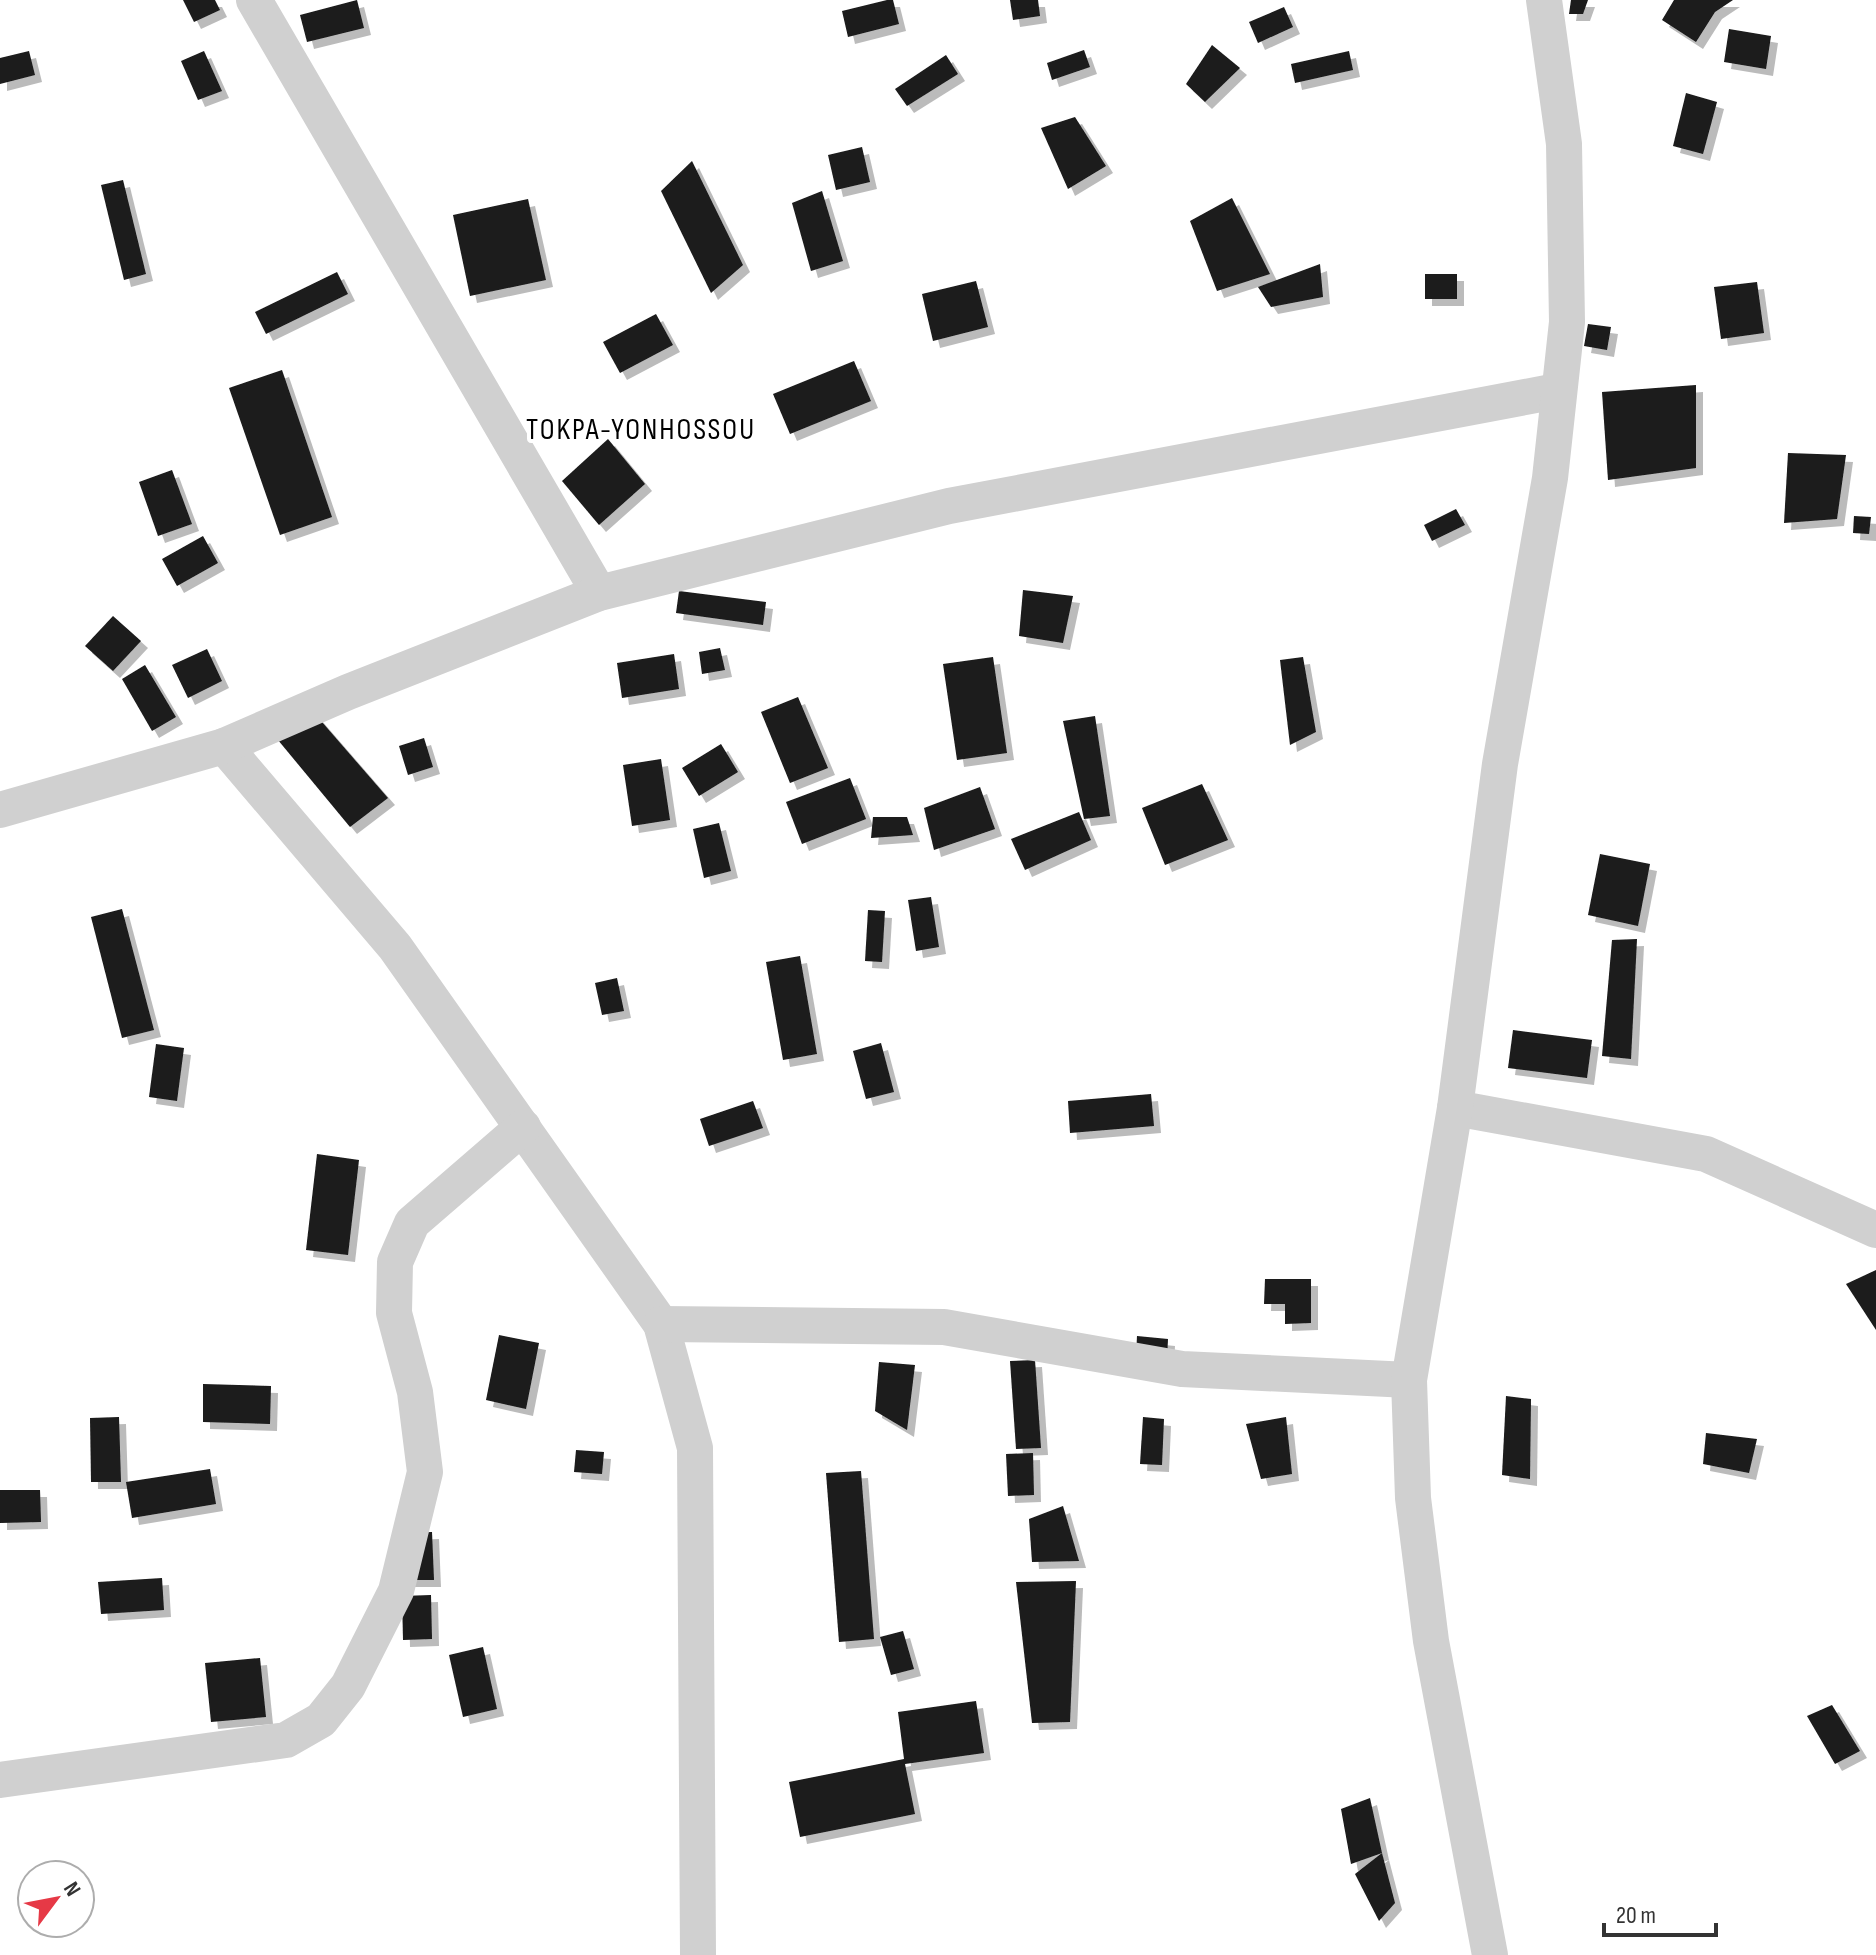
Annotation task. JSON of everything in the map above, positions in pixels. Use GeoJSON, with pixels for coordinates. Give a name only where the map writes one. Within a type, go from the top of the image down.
{"type":"FeatureCollection","features":[{"type":"Feature","properties":{"kind":"street"},"geometry":{"type":"LineString","coordinates":[[254,0],[599,593]]}},
{"type":"Feature","properties":{"kind":"street"},"geometry":{"type":"LineString","coordinates":[[1490,1955],[1431,1641],[1413,1498],[1409,1380],[1455,1108],[1500,764],[1550,478],[1557,391],[1567,322],[1564,144],[1544,0]]}},
{"type":"Feature","properties":{"kind":"street"},"geometry":{"type":"LineString","coordinates":[[0,810],[224,746],[348,692],[599,593],[949,506],[1557,391]]}},
{"type":"Feature","properties":{"kind":"street"},"geometry":{"type":"LineString","coordinates":[[224,746],[395,947],[661,1324],[695,1448],[698,1955]]}},
{"type":"Feature","properties":{"kind":"street"},"geometry":{"type":"LineString","coordinates":[[1455,1108],[1706,1154],[1876,1230]]}},
{"type":"Feature","properties":{"kind":"street"},"geometry":{"type":"LineString","coordinates":[[0,1780],[286,1740],[321,1720],[348,1686],[396,1591],[425,1472],[415,1392],[394,1313],[395,1262],[412,1223],[523,1127]]}},
{"type":"Feature","properties":{"kind":"street"},"geometry":{"type":"LineString","coordinates":[[661,1324],[944,1327],[1182,1369],[1409,1380]]}},
{"type":"Feature","properties":{"kind":"building"},"geometry":{"type":"Polygon","coordinates":[[[183,0],[215,0],[220,10],[194,22],[183,0]]]}},
{"type":"Feature","properties":{"kind":"building"},"geometry":{"type":"Polygon","coordinates":[[[357,0],[364,28],[307,42],[300,15],[357,0]]]}},
{"type":"Feature","properties":{"kind":"building"},"geometry":{"type":"Polygon","coordinates":[[[893,0],[899,24],[848,37],[842,11],[893,0]]]}},
{"type":"Feature","properties":{"kind":"building"},"geometry":{"type":"Polygon","coordinates":[[[1010,0],[1038,0],[1040,16],[1013,20],[1010,0]]]}},
{"type":"Feature","properties":{"kind":"building"},"geometry":{"type":"Polygon","coordinates":[[[1571,0],[1588,0],[1583,14],[1569,14],[1571,0]]]}},
{"type":"Feature","properties":{"kind":"building"},"geometry":{"type":"Polygon","coordinates":[[[1674,0],[1733,0],[1715,12],[1696,42],[1662,20],[1674,0]]]}},
{"type":"Feature","properties":{"kind":"building"},"geometry":{"type":"Polygon","coordinates":[[[1284,7],[1293,27],[1258,43],[1249,22],[1284,7]]]}},
{"type":"Feature","properties":{"kind":"building"},"geometry":{"type":"Polygon","coordinates":[[[1729,29],[1771,36],[1766,69],[1724,62],[1729,29]]]}},
{"type":"Feature","properties":{"kind":"building"},"geometry":{"type":"Polygon","coordinates":[[[1212,45],[1240,68],[1205,102],[1186,84],[1212,45]]]}},
{"type":"Feature","properties":{"kind":"building"},"geometry":{"type":"Polygon","coordinates":[[[1084,50],[1090,67],[1052,80],[1047,63],[1084,50]]]}},
{"type":"Feature","properties":{"kind":"building"},"geometry":{"type":"Polygon","coordinates":[[[29,51],[35,75],[0,84],[0,58],[29,51]]]}},
{"type":"Feature","properties":{"kind":"building"},"geometry":{"type":"Polygon","coordinates":[[[204,51],[222,91],[198,100],[181,61],[204,51]]]}},
{"type":"Feature","properties":{"kind":"building"},"geometry":{"type":"Polygon","coordinates":[[[1349,51],[1353,70],[1295,83],[1291,64],[1349,51]]]}},
{"type":"Feature","properties":{"kind":"building"},"geometry":{"type":"Polygon","coordinates":[[[946,55],[958,74],[907,106],[895,89],[946,55]]]}},
{"type":"Feature","properties":{"kind":"building"},"geometry":{"type":"Polygon","coordinates":[[[1686,93],[1717,102],[1703,154],[1673,146],[1686,93]]]}},
{"type":"Feature","properties":{"kind":"building"},"geometry":{"type":"Polygon","coordinates":[[[1075,117],[1106,166],[1068,189],[1041,128],[1075,117]]]}},
{"type":"Feature","properties":{"kind":"building"},"geometry":{"type":"Polygon","coordinates":[[[862,147],[870,182],[836,190],[828,155],[862,147]]]}},
{"type":"Feature","properties":{"kind":"building"},"geometry":{"type":"Polygon","coordinates":[[[692,161],[743,265],[711,293],[661,191],[692,161]]]}},
{"type":"Feature","properties":{"kind":"building"},"geometry":{"type":"Polygon","coordinates":[[[123,180],[146,274],[124,280],[101,185],[123,180]]]}},
{"type":"Feature","properties":{"kind":"building"},"geometry":{"type":"Polygon","coordinates":[[[822,191],[843,261],[811,271],[792,203],[822,191]]]}},
{"type":"Feature","properties":{"kind":"building"},"geometry":{"type":"Polygon","coordinates":[[[1232,198],[1270,274],[1217,291],[1190,221],[1232,198]]]}},
{"type":"Feature","properties":{"kind":"building"},"geometry":{"type":"Polygon","coordinates":[[[528,199],[546,280],[470,296],[453,215],[528,199]]]}},
{"type":"Feature","properties":{"kind":"building"},"geometry":{"type":"Polygon","coordinates":[[[1320,264],[1323,297],[1271,307],[1258,287],[1320,264]]]}},
{"type":"Feature","properties":{"kind":"building"},"geometry":{"type":"Polygon","coordinates":[[[337,272],[348,294],[266,334],[255,312],[337,272]]]}},
{"type":"Feature","properties":{"kind":"building"},"geometry":{"type":"Polygon","coordinates":[[[1425,274],[1457,274],[1457,299],[1425,299],[1425,274]]]}},
{"type":"Feature","properties":{"kind":"building"},"geometry":{"type":"Polygon","coordinates":[[[976,281],[988,327],[933,341],[922,294],[976,281]]]}},
{"type":"Feature","properties":{"kind":"building"},"geometry":{"type":"Polygon","coordinates":[[[1757,282],[1764,333],[1721,339],[1714,287],[1757,282]]]}},
{"type":"Feature","properties":{"kind":"building"},"geometry":{"type":"Polygon","coordinates":[[[656,314],[673,345],[620,373],[603,342],[656,314]]]}},
{"type":"Feature","properties":{"kind":"building"},"geometry":{"type":"Polygon","coordinates":[[[1588,324],[1611,327],[1607,350],[1584,346],[1588,324]]]}},
{"type":"Feature","properties":{"kind":"building"},"geometry":{"type":"Polygon","coordinates":[[[854,361],[871,401],[790,434],[773,394],[854,361]]]}},
{"type":"Feature","properties":{"kind":"building"},"geometry":{"type":"Polygon","coordinates":[[[282,370],[332,517],[280,535],[229,388],[282,370]]]}},
{"type":"Feature","properties":{"kind":"building"},"geometry":{"type":"Polygon","coordinates":[[[1696,385],[1696,468],[1608,480],[1602,392],[1696,385]]]}},
{"type":"Feature","properties":{"kind":"building"},"geometry":{"type":"Polygon","coordinates":[[[608,439],[645,484],[599,525],[562,481],[608,439]]]}},
{"type":"Feature","properties":{"kind":"building"},"geometry":{"type":"Polygon","coordinates":[[[1788,453],[1846,455],[1837,519],[1784,523],[1788,453]]]}},
{"type":"Feature","properties":{"kind":"building"},"geometry":{"type":"Polygon","coordinates":[[[172,470],[192,524],[158,536],[139,482],[172,470]]]}},
{"type":"Feature","properties":{"kind":"building"},"geometry":{"type":"Polygon","coordinates":[[[1456,509],[1465,525],[1432,541],[1424,525],[1456,509]]]}},
{"type":"Feature","properties":{"kind":"building"},"geometry":{"type":"Polygon","coordinates":[[[1854,516],[1871,517],[1869,534],[1853,533],[1854,516]]]}},
{"type":"Feature","properties":{"kind":"building"},"geometry":{"type":"Polygon","coordinates":[[[203,536],[218,563],[177,586],[162,559],[203,536]]]}},
{"type":"Feature","properties":{"kind":"building"},"geometry":{"type":"Polygon","coordinates":[[[1023,590],[1073,596],[1063,643],[1019,636],[1023,590]]]}},
{"type":"Feature","properties":{"kind":"building"},"geometry":{"type":"Polygon","coordinates":[[[679,591],[766,602],[763,625],[676,613],[679,591]]]}},
{"type":"Feature","properties":{"kind":"building"},"geometry":{"type":"Polygon","coordinates":[[[113,616],[141,641],[113,671],[85,646],[113,616]]]}},
{"type":"Feature","properties":{"kind":"building"},"geometry":{"type":"Polygon","coordinates":[[[720,648],[725,670],[702,674],[699,652],[720,648]]]}},
{"type":"Feature","properties":{"kind":"building"},"geometry":{"type":"Polygon","coordinates":[[[207,649],[222,681],[188,698],[172,665],[207,649]]]}},
{"type":"Feature","properties":{"kind":"building"},"geometry":{"type":"Polygon","coordinates":[[[674,654],[679,689],[622,698],[617,663],[674,654]]]}},
{"type":"Feature","properties":{"kind":"building"},"geometry":{"type":"Polygon","coordinates":[[[993,657],[1007,753],[957,760],[943,664],[993,657]]]}},
{"type":"Feature","properties":{"kind":"building"},"geometry":{"type":"Polygon","coordinates":[[[1303,657],[1316,732],[1290,745],[1280,660],[1303,657]]]}},
{"type":"Feature","properties":{"kind":"building"},"geometry":{"type":"Polygon","coordinates":[[[145,665],[176,717],[152,731],[122,679],[145,665]]]}},
{"type":"Feature","properties":{"kind":"building"},"geometry":{"type":"Polygon","coordinates":[[[798,697],[828,768],[790,783],[761,712],[798,697]]]}},
{"type":"Feature","properties":{"kind":"building"},"geometry":{"type":"Polygon","coordinates":[[[315,714],[388,798],[350,827],[273,734],[315,714]]]}},
{"type":"Feature","properties":{"kind":"building"},"geometry":{"type":"Polygon","coordinates":[[[1095,716],[1110,816],[1084,819],[1063,721],[1095,716]]]}},
{"type":"Feature","properties":{"kind":"building"},"geometry":{"type":"Polygon","coordinates":[[[424,738],[433,767],[408,775],[399,746],[424,738]]]}},
{"type":"Feature","properties":{"kind":"building"},"geometry":{"type":"Polygon","coordinates":[[[721,744],[738,772],[699,796],[682,768],[721,744]]]}},
{"type":"Feature","properties":{"kind":"building"},"geometry":{"type":"Polygon","coordinates":[[[661,759],[670,820],[632,826],[623,765],[661,759]]]}},
{"type":"Feature","properties":{"kind":"building"},"geometry":{"type":"Polygon","coordinates":[[[850,778],[866,819],[802,844],[786,802],[850,778]]]}},
{"type":"Feature","properties":{"kind":"building"},"geometry":{"type":"Polygon","coordinates":[[[1202,784],[1228,840],[1165,865],[1142,808],[1202,784]]]}},
{"type":"Feature","properties":{"kind":"building"},"geometry":{"type":"Polygon","coordinates":[[[980,787],[995,829],[934,850],[924,808],[980,787]]]}},
{"type":"Feature","properties":{"kind":"building"},"geometry":{"type":"Polygon","coordinates":[[[1079,812],[1091,840],[1025,870],[1011,839],[1079,812]]]}},
{"type":"Feature","properties":{"kind":"building"},"geometry":{"type":"Polygon","coordinates":[[[873,817],[907,817],[913,835],[871,838],[873,817]]]}},
{"type":"Feature","properties":{"kind":"building"},"geometry":{"type":"Polygon","coordinates":[[[719,823],[731,871],[704,878],[693,829],[719,823]]]}},
{"type":"Feature","properties":{"kind":"building"},"geometry":{"type":"Polygon","coordinates":[[[1600,854],[1650,864],[1638,926],[1588,915],[1600,854]]]}},
{"type":"Feature","properties":{"kind":"building"},"geometry":{"type":"Polygon","coordinates":[[[931,897],[939,947],[916,951],[908,900],[931,897]]]}},
{"type":"Feature","properties":{"kind":"building"},"geometry":{"type":"Polygon","coordinates":[[[122,909],[154,1030],[122,1038],[91,917],[122,909]]]}},
{"type":"Feature","properties":{"kind":"building"},"geometry":{"type":"Polygon","coordinates":[[[868,910],[885,911],[882,962],[865,961],[868,910]]]}},
{"type":"Feature","properties":{"kind":"building"},"geometry":{"type":"Polygon","coordinates":[[[1637,939],[1631,1059],[1602,1056],[1612,940],[1637,939]]]}},
{"type":"Feature","properties":{"kind":"building"},"geometry":{"type":"Polygon","coordinates":[[[800,956],[817,1054],[783,1060],[766,962],[800,956]]]}},
{"type":"Feature","properties":{"kind":"building"},"geometry":{"type":"Polygon","coordinates":[[[617,978],[624,1011],[602,1015],[595,983],[617,978]]]}},
{"type":"Feature","properties":{"kind":"building"},"geometry":{"type":"Polygon","coordinates":[[[1513,1030],[1592,1040],[1587,1078],[1508,1068],[1513,1030]]]}},
{"type":"Feature","properties":{"kind":"building"},"geometry":{"type":"Polygon","coordinates":[[[881,1043],[894,1092],[866,1099],[853,1051],[881,1043]]]}},
{"type":"Feature","properties":{"kind":"building"},"geometry":{"type":"Polygon","coordinates":[[[156,1044],[184,1048],[177,1101],[149,1097],[156,1044]]]}},
{"type":"Feature","properties":{"kind":"building"},"geometry":{"type":"Polygon","coordinates":[[[1151,1094],[1154,1126],[1070,1133],[1068,1101],[1151,1094]]]}},
{"type":"Feature","properties":{"kind":"building"},"geometry":{"type":"Polygon","coordinates":[[[753,1101],[763,1128],[709,1146],[700,1119],[753,1101]]]}},
{"type":"Feature","properties":{"kind":"building"},"geometry":{"type":"Polygon","coordinates":[[[317,1154],[359,1160],[348,1255],[306,1250],[317,1154]]]}},
{"type":"Feature","properties":{"kind":"building"},"geometry":{"type":"Polygon","coordinates":[[[1876,1270],[1876,1330],[1846,1284],[1876,1270]]]}},
{"type":"Feature","properties":{"kind":"building"},"geometry":{"type":"Polygon","coordinates":[[[1265,1279],[1311,1279],[1311,1323],[1285,1324],[1285,1304],[1264,1304],[1265,1279]]]}},
{"type":"Feature","properties":{"kind":"building"},"geometry":{"type":"Polygon","coordinates":[[[499,1335],[539,1343],[526,1409],[486,1400],[499,1335]]]}},
{"type":"Feature","properties":{"kind":"building"},"geometry":{"type":"Polygon","coordinates":[[[1137,1336],[1168,1339],[1167,1359],[1136,1356],[1137,1336]]]}},
{"type":"Feature","properties":{"kind":"building"},"geometry":{"type":"Polygon","coordinates":[[[1035,1360],[1041,1448],[1016,1449],[1010,1361],[1035,1360]]]}},
{"type":"Feature","properties":{"kind":"building"},"geometry":{"type":"Polygon","coordinates":[[[879,1362],[915,1365],[907,1430],[875,1411],[879,1362]]]}},
{"type":"Feature","properties":{"kind":"building"},"geometry":{"type":"Polygon","coordinates":[[[203,1384],[271,1386],[270,1424],[203,1422],[203,1384]]]}},
{"type":"Feature","properties":{"kind":"building"},"geometry":{"type":"Polygon","coordinates":[[[1506,1396],[1531,1399],[1530,1479],[1502,1475],[1506,1396]]]}},
{"type":"Feature","properties":{"kind":"building"},"geometry":{"type":"Polygon","coordinates":[[[119,1417],[121,1482],[91,1482],[90,1418],[119,1417]]]}},
{"type":"Feature","properties":{"kind":"building"},"geometry":{"type":"Polygon","coordinates":[[[1143,1417],[1164,1419],[1162,1465],[1140,1464],[1143,1417]]]}},
{"type":"Feature","properties":{"kind":"building"},"geometry":{"type":"Polygon","coordinates":[[[1286,1417],[1292,1474],[1261,1479],[1246,1424],[1286,1417]]]}},
{"type":"Feature","properties":{"kind":"building"},"geometry":{"type":"Polygon","coordinates":[[[1706,1433],[1757,1439],[1749,1473],[1703,1464],[1706,1433]]]}},
{"type":"Feature","properties":{"kind":"building"},"geometry":{"type":"Polygon","coordinates":[[[576,1450],[604,1452],[602,1474],[574,1472],[576,1450]]]}},
{"type":"Feature","properties":{"kind":"building"},"geometry":{"type":"Polygon","coordinates":[[[1033,1453],[1034,1495],[1008,1496],[1006,1454],[1033,1453]]]}},
{"type":"Feature","properties":{"kind":"building"},"geometry":{"type":"Polygon","coordinates":[[[210,1469],[216,1504],[132,1518],[126,1482],[210,1469]]]}},
{"type":"Feature","properties":{"kind":"building"},"geometry":{"type":"Polygon","coordinates":[[[861,1471],[874,1639],[839,1642],[826,1473],[861,1471]]]}},
{"type":"Feature","properties":{"kind":"building"},"geometry":{"type":"Polygon","coordinates":[[[0,1490],[40,1490],[41,1522],[0,1523],[0,1490]]]}},
{"type":"Feature","properties":{"kind":"building"},"geometry":{"type":"Polygon","coordinates":[[[1063,1506],[1079,1561],[1032,1562],[1029,1519],[1063,1506]]]}},
{"type":"Feature","properties":{"kind":"building"},"geometry":{"type":"Polygon","coordinates":[[[432,1532],[434,1580],[404,1580],[402,1533],[432,1532]]]}},
{"type":"Feature","properties":{"kind":"building"},"geometry":{"type":"Polygon","coordinates":[[[162,1578],[164,1610],[101,1614],[98,1582],[162,1578]]]}},
{"type":"Feature","properties":{"kind":"building"},"geometry":{"type":"Polygon","coordinates":[[[1076,1581],[1070,1722],[1032,1723],[1016,1582],[1076,1581]]]}},
{"type":"Feature","properties":{"kind":"building"},"geometry":{"type":"Polygon","coordinates":[[[431,1595],[432,1639],[403,1640],[402,1596],[431,1595]]]}},
{"type":"Feature","properties":{"kind":"building"},"geometry":{"type":"Polygon","coordinates":[[[903,1631],[914,1669],[891,1675],[880,1637],[903,1631]]]}},
{"type":"Feature","properties":{"kind":"building"},"geometry":{"type":"Polygon","coordinates":[[[483,1647],[497,1709],[463,1717],[449,1655],[483,1647]]]}},
{"type":"Feature","properties":{"kind":"building"},"geometry":{"type":"Polygon","coordinates":[[[260,1658],[266,1717],[211,1722],[205,1663],[260,1658]]]}},
{"type":"Feature","properties":{"kind":"building"},"geometry":{"type":"Polygon","coordinates":[[[976,1701],[984,1753],[905,1764],[915,1814],[800,1837],[789,1782],[904,1759],[898,1712],[976,1701]]]}},
{"type":"Feature","properties":{"kind":"building"},"geometry":{"type":"Polygon","coordinates":[[[1832,1705],[1860,1751],[1835,1764],[1807,1716],[1832,1705]]]}},
{"type":"Feature","properties":{"kind":"building"},"geometry":{"type":"Polygon","coordinates":[[[1370,1798],[1382,1853],[1351,1864],[1341,1809],[1370,1798]]]}},
{"type":"Feature","properties":{"kind":"building"},"geometry":{"type":"Polygon","coordinates":[[[1382,1853],[1395,1903],[1379,1921],[1355,1874],[1382,1853]]]}},
{"type":"Feature","properties":{"kind":"district","name":"TOKPA-YONHOSSOU"},"geometry":{"type":"Point","coordinates":[641,430]}}]}
